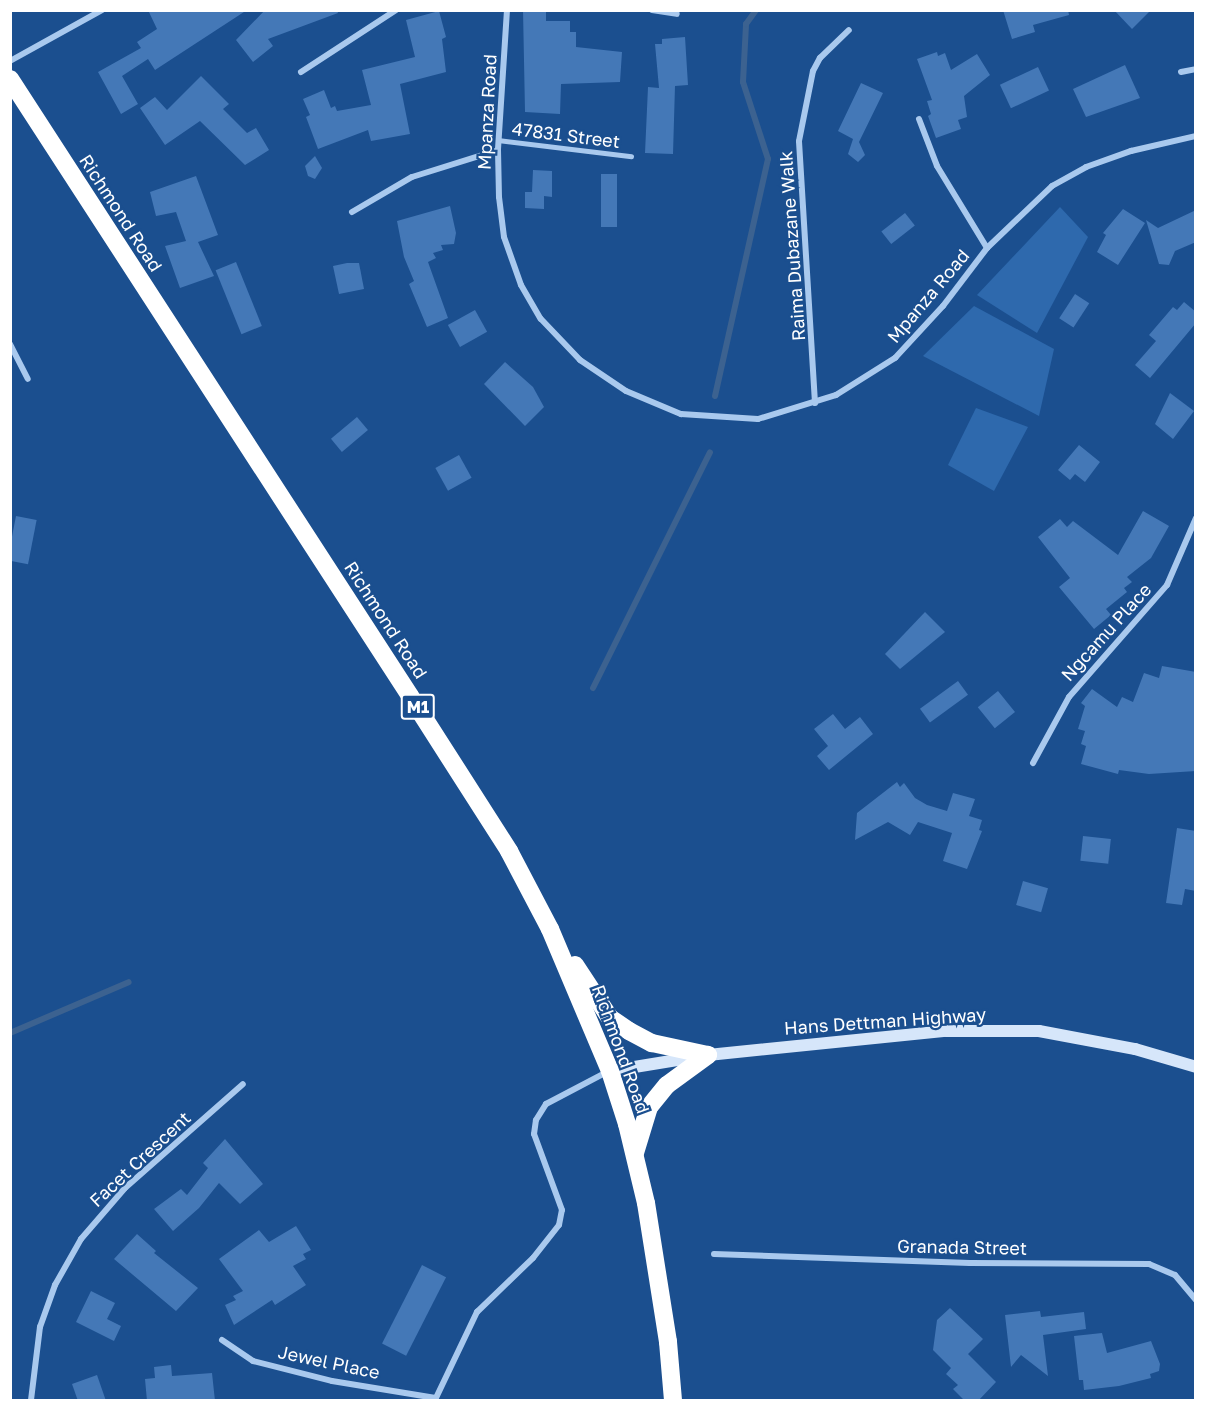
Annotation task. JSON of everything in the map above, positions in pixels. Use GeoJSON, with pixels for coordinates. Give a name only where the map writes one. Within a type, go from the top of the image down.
{"type":"FeatureCollection","features":[{"type":"Feature","properties":{"kind":"highway","name":"Richmond Road"},"geometry":{"type":"LineString","coordinates":[[10,79],[423,715],[509,851],[550,929],[610,1071],[634,1155],[666,1331],[673,1401]]}},
{"type":"Feature","properties":{"kind":"highway"},"geometry":{"type":"LineString","coordinates":[[550,929],[610,1018],[652,1043],[708,1054]]}},
{"type":"Feature","properties":{"kind":"highway"},"geometry":{"type":"LineString","coordinates":[[634,1155],[649,1107],[667,1085],[708,1054]]}},
{"type":"Feature","properties":{"kind":"street"},"geometry":{"type":"LineString","coordinates":[[10,61],[102,10]]}},
{"type":"Feature","properties":{"kind":"street"},"geometry":{"type":"LineString","coordinates":[[302,72],[396,10]]}},
{"type":"Feature","properties":{"kind":"street","name":"Mpanza Road"},"geometry":{"type":"LineString","coordinates":[[507,10],[498,150],[504,237],[521,285],[541,319],[580,360],[626,391],[681,414],[758,419],[836,395],[895,358],[943,306],[987,248],[1031,203],[1086,167],[1131,151],[1196,136]]}},
{"type":"Feature","properties":{"kind":"street"},"geometry":{"type":"LineString","coordinates":[[652,10],[677,14]]}},
{"type":"Feature","properties":{"kind":"street","name":"Raima Dubazane Walk"},"geometry":{"type":"LineString","coordinates":[[816,403],[799,141],[813,71],[820,58],[849,30]]}},
{"type":"Feature","properties":{"kind":"street"},"geometry":{"type":"LineString","coordinates":[[1181,72],[1196,69]]}},
{"type":"Feature","properties":{"kind":"street"},"geometry":{"type":"LineString","coordinates":[[919,119],[937,166],[987,248]]}},
{"type":"Feature","properties":{"kind":"street"},"geometry":{"type":"LineString","coordinates":[[352,212],[412,177],[498,150]]}},
{"type":"Feature","properties":{"kind":"street"},"geometry":{"type":"LineString","coordinates":[[10,344],[28,379]]}},
{"type":"Feature","properties":{"kind":"street","name":"Ngcamu Place"},"geometry":{"type":"LineString","coordinates":[[1033,763],[1069,697],[1167,585],[1196,518]]}},
{"type":"Feature","properties":{"kind":"street","name":"Hans Dettman Highway"},"geometry":{"type":"LineString","coordinates":[[610,1071],[708,1054],[946,1031],[1039,1031],[1135,1049],[1196,1067]]}},
{"type":"Feature","properties":{"kind":"street"},"geometry":{"type":"LineString","coordinates":[[436,1400],[477,1312],[533,1258],[559,1225],[562,1210],[534,1134],[536,1120],[546,1104],[610,1071]]}},
{"type":"Feature","properties":{"kind":"street","name":"Facet Crescent"},"geometry":{"type":"LineString","coordinates":[[31,1401],[40,1327],[55,1285],[81,1239],[125,1188],[243,1084]]}},
{"type":"Feature","properties":{"kind":"street","name":"Granada Street"},"geometry":{"type":"LineString","coordinates":[[714,1254],[970,1263],[1149,1264],[1175,1275],[1196,1300]]}},
{"type":"Feature","properties":{"kind":"street","name":"Jewel Place"},"geometry":{"type":"LineString","coordinates":[[222,1340],[253,1360],[332,1381],[436,1400]]}},
{"type":"Feature","properties":{"kind":"lane","name":"47831 Street"},"geometry":{"type":"LineString","coordinates":[[498,140],[631,156]]}},
{"type":"Feature","properties":{"kind":"shaded area"},"geometry":{"type":"Polygon","coordinates":[[[1060,207],[1088,237],[1037,333],[977,295],[1060,207]]]}},
{"type":"Feature","properties":{"kind":"shaded area"},"geometry":{"type":"Polygon","coordinates":[[[974,306],[1054,349],[1039,416],[923,356],[974,306]]]}},
{"type":"Feature","properties":{"kind":"shaded area"},"geometry":{"type":"Polygon","coordinates":[[[976,408],[1028,427],[994,491],[948,465],[976,408]]]}},
{"type":"Feature","properties":{"kind":"building"},"geometry":{"type":"Polygon","coordinates":[[[148,10],[247,10],[155,70],[148,59],[122,76],[138,104],[121,114],[98,72],[141,48],[137,42],[157,29],[148,10]]]}},
{"type":"Feature","properties":{"kind":"building"},"geometry":{"type":"Polygon","coordinates":[[[265,10],[337,10],[338,13],[268,39],[273,46],[253,62],[236,40],[265,10]]]}},
{"type":"Feature","properties":{"kind":"building"},"geometry":{"type":"Polygon","coordinates":[[[523,10],[546,10],[546,21],[570,21],[570,32],[576,32],[576,47],[622,52],[620,82],[561,84],[560,114],[525,112],[523,10]]]}},
{"type":"Feature","properties":{"kind":"building"},"geometry":{"type":"Polygon","coordinates":[[[1003,10],[1068,10],[1069,15],[1033,25],[1035,32],[1012,39],[1003,10]]]}},
{"type":"Feature","properties":{"kind":"building"},"geometry":{"type":"Polygon","coordinates":[[[1114,10],[1151,10],[1132,29],[1114,10]]]}},
{"type":"Feature","properties":{"kind":"building"},"geometry":{"type":"Polygon","coordinates":[[[439,11],[446,37],[442,39],[446,72],[400,84],[410,134],[371,141],[368,130],[318,149],[306,117],[310,115],[303,99],[324,90],[331,108],[335,106],[337,111],[371,105],[362,70],[415,57],[406,20],[439,11]]]}},
{"type":"Feature","properties":{"kind":"building"},"geometry":{"type":"Polygon","coordinates":[[[685,37],[688,85],[675,86],[673,154],[645,153],[648,87],[659,88],[655,44],[662,44],[662,39],[685,37]]]}},
{"type":"Feature","properties":{"kind":"building"},"geometry":{"type":"Polygon","coordinates":[[[937,52],[938,56],[945,53],[951,70],[977,54],[990,75],[964,96],[967,117],[958,120],[961,129],[936,138],[928,116],[931,114],[927,101],[932,100],[917,59],[937,52]]]}},
{"type":"Feature","properties":{"kind":"building"},"geometry":{"type":"Polygon","coordinates":[[[1125,65],[1140,98],[1086,117],[1073,89],[1125,65]]]}},
{"type":"Feature","properties":{"kind":"building"},"geometry":{"type":"Polygon","coordinates":[[[1038,67],[1049,91],[1011,108],[1000,85],[1038,67]]]}},
{"type":"Feature","properties":{"kind":"building"},"geometry":{"type":"Polygon","coordinates":[[[201,76],[229,104],[223,109],[247,133],[256,128],[269,150],[245,165],[200,121],[165,145],[140,108],[155,97],[167,110],[201,76]]]}},
{"type":"Feature","properties":{"kind":"building"},"geometry":{"type":"Polygon","coordinates":[[[861,83],[883,93],[859,142],[865,155],[858,162],[848,154],[853,139],[838,131],[861,83]]]}},
{"type":"Feature","properties":{"kind":"building"},"geometry":{"type":"Polygon","coordinates":[[[315,156],[322,168],[315,179],[308,176],[305,166],[315,156]]]}},
{"type":"Feature","properties":{"kind":"building"},"geometry":{"type":"Polygon","coordinates":[[[533,170],[552,171],[552,197],[544,196],[544,209],[525,208],[525,192],[532,192],[533,170]]]}},
{"type":"Feature","properties":{"kind":"building"},"geometry":{"type":"Polygon","coordinates":[[[601,174],[617,174],[617,227],[601,227],[601,174]]]}},
{"type":"Feature","properties":{"kind":"building"},"geometry":{"type":"Polygon","coordinates":[[[196,176],[218,235],[198,242],[214,276],[180,288],[165,246],[186,241],[176,212],[156,216],[150,192],[196,176]]]}},
{"type":"Feature","properties":{"kind":"building"},"geometry":{"type":"Polygon","coordinates":[[[450,206],[456,233],[454,244],[441,245],[443,250],[433,253],[436,258],[428,262],[448,318],[427,327],[409,284],[414,281],[404,257],[397,221],[450,206]]]}},
{"type":"Feature","properties":{"kind":"building"},"geometry":{"type":"Polygon","coordinates":[[[1123,209],[1145,223],[1118,265],[1097,252],[1106,235],[1103,233],[1123,209]]]}},
{"type":"Feature","properties":{"kind":"building"},"geometry":{"type":"Polygon","coordinates":[[[1196,210],[1196,242],[1175,251],[1169,265],[1159,264],[1146,220],[1158,228],[1196,210]]]}},
{"type":"Feature","properties":{"kind":"building"},"geometry":{"type":"Polygon","coordinates":[[[905,213],[915,226],[891,244],[881,231],[905,213]]]}},
{"type":"Feature","properties":{"kind":"building"},"geometry":{"type":"Polygon","coordinates":[[[236,262],[262,326],[241,334],[216,270],[236,262]]]}},
{"type":"Feature","properties":{"kind":"building"},"geometry":{"type":"Polygon","coordinates":[[[359,263],[364,289],[339,294],[333,266],[359,263]]]}},
{"type":"Feature","properties":{"kind":"building"},"geometry":{"type":"Polygon","coordinates":[[[1075,294],[1089,303],[1073,328],[1059,318],[1075,294]]]}},
{"type":"Feature","properties":{"kind":"building"},"geometry":{"type":"Polygon","coordinates":[[[1184,302],[1196,312],[1196,323],[1150,378],[1135,365],[1156,341],[1149,335],[1173,307],[1177,310],[1184,302]]]}},
{"type":"Feature","properties":{"kind":"building"},"geometry":{"type":"Polygon","coordinates":[[[475,310],[487,332],[460,347],[448,325],[475,310]]]}},
{"type":"Feature","properties":{"kind":"building"},"geometry":{"type":"Polygon","coordinates":[[[505,362],[533,387],[544,407],[525,426],[484,384],[505,362]]]}},
{"type":"Feature","properties":{"kind":"building"},"geometry":{"type":"Polygon","coordinates":[[[1170,393],[1194,411],[1173,439],[1155,424],[1170,393]]]}},
{"type":"Feature","properties":{"kind":"building"},"geometry":{"type":"Polygon","coordinates":[[[357,417],[368,430],[342,452],[331,439],[357,417]]]}},
{"type":"Feature","properties":{"kind":"building"},"geometry":{"type":"Polygon","coordinates":[[[1079,445],[1100,462],[1085,482],[1075,474],[1070,480],[1058,470],[1079,445]]]}},
{"type":"Feature","properties":{"kind":"building"},"geometry":{"type":"Polygon","coordinates":[[[459,455],[472,478],[448,491],[435,468],[459,455]]]}},
{"type":"Feature","properties":{"kind":"building"},"geometry":{"type":"Polygon","coordinates":[[[1143,511],[1169,526],[1151,558],[1127,577],[1132,582],[1124,588],[1127,592],[1106,609],[1111,615],[1094,629],[1059,587],[1070,578],[1038,537],[1060,519],[1067,527],[1073,521],[1118,555],[1143,511]]]}},
{"type":"Feature","properties":{"kind":"building"},"geometry":{"type":"Polygon","coordinates":[[[16,516],[37,520],[28,564],[10,561],[10,547],[16,516]]]}},
{"type":"Feature","properties":{"kind":"building"},"geometry":{"type":"Polygon","coordinates":[[[925,612],[945,632],[900,669],[885,654],[925,612]]]}},
{"type":"Feature","properties":{"kind":"building"},"geometry":{"type":"Polygon","coordinates":[[[1162,666],[1196,672],[1196,771],[1149,774],[1119,770],[1118,774],[1081,764],[1086,746],[1081,744],[1085,731],[1078,729],[1085,706],[1081,703],[1092,689],[1117,707],[1122,697],[1133,702],[1144,673],[1159,678],[1162,666]]]}},
{"type":"Feature","properties":{"kind":"building"},"geometry":{"type":"Polygon","coordinates":[[[958,681],[968,695],[930,722],[920,709],[958,681]]]}},
{"type":"Feature","properties":{"kind":"building"},"geometry":{"type":"Polygon","coordinates":[[[998,691],[1015,712],[995,728],[978,707],[998,691]]]}},
{"type":"Feature","properties":{"kind":"building"},"geometry":{"type":"Polygon","coordinates":[[[833,714],[845,729],[860,717],[873,734],[829,770],[817,756],[828,746],[814,729],[833,714]]]}},
{"type":"Feature","properties":{"kind":"building"},"geometry":{"type":"Polygon","coordinates":[[[897,782],[900,787],[904,783],[915,798],[927,805],[947,811],[953,793],[975,799],[969,816],[982,820],[979,830],[982,831],[967,869],[943,861],[952,833],[918,822],[910,835],[888,822],[855,840],[857,813],[897,782]]]}},
{"type":"Feature","properties":{"kind":"building"},"geometry":{"type":"Polygon","coordinates":[[[1177,828],[1196,831],[1196,891],[1185,889],[1182,905],[1166,903],[1177,828]]]}},
{"type":"Feature","properties":{"kind":"building"},"geometry":{"type":"Polygon","coordinates":[[[1083,836],[1111,839],[1108,864],[1080,861],[1083,836]]]}},
{"type":"Feature","properties":{"kind":"building"},"geometry":{"type":"Polygon","coordinates":[[[1023,881],[1048,888],[1041,912],[1016,905],[1023,881]]]}},
{"type":"Feature","properties":{"kind":"building"},"geometry":{"type":"Polygon","coordinates":[[[225,1139],[263,1184],[240,1204],[219,1183],[199,1208],[173,1231],[154,1209],[181,1189],[187,1195],[208,1168],[203,1163],[225,1139]]]}},
{"type":"Feature","properties":{"kind":"building"},"geometry":{"type":"Polygon","coordinates":[[[296,1226],[311,1250],[303,1254],[306,1259],[293,1266],[306,1285],[275,1305],[272,1300],[234,1325],[225,1305],[236,1300],[233,1296],[243,1291],[219,1259],[259,1230],[269,1242],[296,1226]]]}},
{"type":"Feature","properties":{"kind":"building"},"geometry":{"type":"Polygon","coordinates":[[[137,1234],[156,1251],[154,1253],[198,1288],[176,1311],[114,1259],[137,1234]]]}},
{"type":"Feature","properties":{"kind":"building"},"geometry":{"type":"Polygon","coordinates":[[[422,1265],[446,1277],[406,1356],[382,1343],[422,1265]]]}},
{"type":"Feature","properties":{"kind":"building"},"geometry":{"type":"Polygon","coordinates":[[[91,1291],[115,1303],[107,1319],[121,1326],[114,1341],[76,1322],[91,1291]]]}},
{"type":"Feature","properties":{"kind":"building"},"geometry":{"type":"Polygon","coordinates":[[[950,1308],[983,1339],[968,1354],[996,1382],[978,1401],[965,1401],[953,1389],[958,1385],[946,1374],[951,1368],[933,1350],[937,1320],[950,1308]]]}},
{"type":"Feature","properties":{"kind":"building"},"geometry":{"type":"Polygon","coordinates":[[[1040,1311],[1041,1317],[1084,1312],[1086,1329],[1043,1335],[1048,1376],[1021,1355],[1011,1367],[1005,1315],[1040,1311]]]}},
{"type":"Feature","properties":{"kind":"building"},"geometry":{"type":"Polygon","coordinates":[[[1102,1333],[1107,1353],[1151,1341],[1160,1364],[1159,1371],[1150,1374],[1151,1378],[1119,1386],[1084,1390],[1083,1380],[1079,1380],[1074,1336],[1102,1333]]]}},
{"type":"Feature","properties":{"kind":"building"},"geometry":{"type":"Polygon","coordinates":[[[171,1365],[172,1376],[212,1373],[215,1401],[147,1401],[145,1379],[155,1378],[154,1367],[171,1365]]]}},
{"type":"Feature","properties":{"kind":"building"},"geometry":{"type":"Polygon","coordinates":[[[97,1375],[106,1401],[78,1401],[72,1384],[97,1375]]]}},
{"type":"Feature","properties":{"kind":"waterway"},"geometry":{"type":"LineString","coordinates":[[715,396],[768,159],[743,82],[746,24],[756,10]]}},
{"type":"Feature","properties":{"kind":"waterway"},"geometry":{"type":"LineString","coordinates":[[593,688],[710,452]]}},
{"type":"Feature","properties":{"kind":"waterway"},"geometry":{"type":"LineString","coordinates":[[10,1033],[129,982]]}}]}
